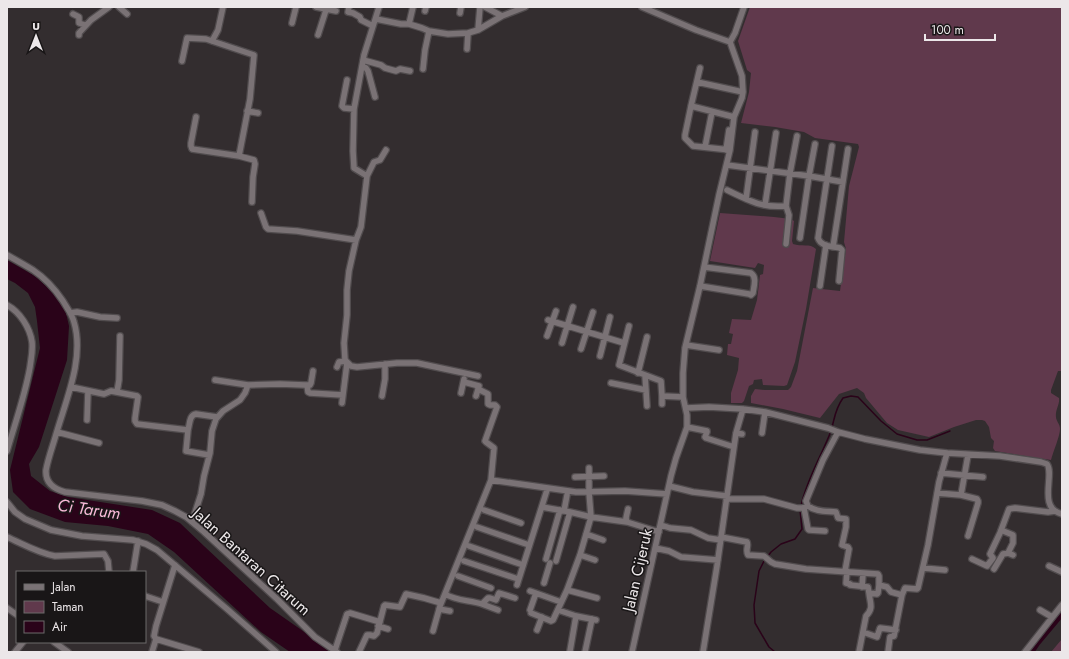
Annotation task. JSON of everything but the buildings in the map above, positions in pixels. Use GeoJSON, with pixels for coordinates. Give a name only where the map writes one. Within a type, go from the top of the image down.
{"type":"FeatureCollection","features":[{"type":"Feature","properties":{"kind":"street"},"geometry":{"type":"LineString","coordinates":[[119,7],[127,14]]}},
{"type":"Feature","properties":{"kind":"street"},"geometry":{"type":"LineString","coordinates":[[212,41],[218,30],[223,7]]}},
{"type":"Feature","properties":{"kind":"street"},"geometry":{"type":"LineString","coordinates":[[292,23],[296,7]]}},
{"type":"Feature","properties":{"kind":"street"},"geometry":{"type":"LineString","coordinates":[[316,7],[336,11]]}},
{"type":"Feature","properties":{"kind":"street"},"geometry":{"type":"LineString","coordinates":[[349,7],[348,12],[356,14],[361,20],[373,26]]}},
{"type":"Feature","properties":{"kind":"street"},"geometry":{"type":"LineString","coordinates":[[367,176],[354,168],[354,108],[363,63],[379,7]]}},
{"type":"Feature","properties":{"kind":"street"},"geometry":{"type":"LineString","coordinates":[[408,24],[413,7]]}},
{"type":"Feature","properties":{"kind":"street"},"geometry":{"type":"LineString","coordinates":[[478,30],[480,7]]}},
{"type":"Feature","properties":{"kind":"street"},"geometry":{"type":"LineString","coordinates":[[485,7],[502,16]]}},
{"type":"Feature","properties":{"kind":"street"},"geometry":{"type":"LineString","coordinates":[[376,19],[408,24],[429,31],[448,34],[468,33],[478,30],[502,16],[525,7]]}},
{"type":"Feature","properties":{"kind":"street"},"geometry":{"type":"LineString","coordinates":[[642,7],[696,30],[730,42]]}},
{"type":"Feature","properties":{"kind":"street"},"geometry":{"type":"LineString","coordinates":[[734,447],[706,438],[707,431],[687,427],[686,408],[683,398],[683,365],[686,345],[726,165],[733,116],[742,98],[742,76],[730,42],[735,33],[744,7]]}},
{"type":"Feature","properties":{"kind":"street"},"geometry":{"type":"LineString","coordinates":[[79,35],[79,32],[92,16],[107,8]]}},
{"type":"Feature","properties":{"kind":"street"},"geometry":{"type":"LineString","coordinates":[[318,35],[326,10]]}},
{"type":"Feature","properties":{"kind":"street"},"geometry":{"type":"LineString","coordinates":[[73,14],[79,17],[80,23],[85,25]]}},
{"type":"Feature","properties":{"kind":"street"},"geometry":{"type":"LineString","coordinates":[[423,69],[429,31]]}},
{"type":"Feature","properties":{"kind":"street"},"geometry":{"type":"LineString","coordinates":[[467,49],[468,33]]}},
{"type":"Feature","properties":{"kind":"street"},"geometry":{"type":"LineString","coordinates":[[182,61],[187,38],[206,39],[254,55],[248,111],[238,156]]}},
{"type":"Feature","properties":{"kind":"street"},"geometry":{"type":"LineString","coordinates":[[363,63],[381,65],[385,68],[396,71],[400,69],[410,71]]}},
{"type":"Feature","properties":{"kind":"street"},"geometry":{"type":"LineString","coordinates":[[363,63],[368,71],[375,97]]}},
{"type":"Feature","properties":{"kind":"street"},"geometry":{"type":"LineString","coordinates":[[700,68],[685,138],[693,146],[728,150]]}},
{"type":"Feature","properties":{"kind":"street"},"geometry":{"type":"LineString","coordinates":[[347,80],[342,106],[344,108],[354,108]]}},
{"type":"Feature","properties":{"kind":"street"},"geometry":{"type":"LineString","coordinates":[[696,82],[743,92]]}},
{"type":"Feature","properties":{"kind":"street"},"geometry":{"type":"LineString","coordinates":[[691,106],[733,116]]}},
{"type":"Feature","properties":{"kind":"street"},"geometry":{"type":"LineString","coordinates":[[248,111],[258,113]]}},
{"type":"Feature","properties":{"kind":"street"},"geometry":{"type":"LineString","coordinates":[[705,147],[712,112]]}},
{"type":"Feature","properties":{"kind":"street"},"geometry":{"type":"LineString","coordinates":[[196,117],[190,146],[192,149],[238,156],[253,160],[255,162],[252,202]]}},
{"type":"Feature","properties":{"kind":"street"},"geometry":{"type":"LineString","coordinates":[[746,199],[755,132]]}},
{"type":"Feature","properties":{"kind":"street"},"geometry":{"type":"LineString","coordinates":[[765,205],[776,133]]}},
{"type":"Feature","properties":{"kind":"street"},"geometry":{"type":"LineString","coordinates":[[786,244],[788,215],[786,206],[797,136]]}},
{"type":"Feature","properties":{"kind":"street"},"geometry":{"type":"LineString","coordinates":[[800,238],[815,144]]}},
{"type":"Feature","properties":{"kind":"street"},"geometry":{"type":"LineString","coordinates":[[832,146],[818,238],[821,243],[840,248],[842,251],[839,281]]}},
{"type":"Feature","properties":{"kind":"street"},"geometry":{"type":"LineString","coordinates":[[820,286],[830,246],[848,149]]}},
{"type":"Feature","properties":{"kind":"street"},"geometry":{"type":"LineString","coordinates":[[386,150],[380,160],[373,163],[367,176],[361,227],[356,240],[349,271],[344,343],[347,362],[351,366],[357,367],[397,363],[417,363],[478,376]]}},
{"type":"Feature","properties":{"kind":"street"},"geometry":{"type":"LineString","coordinates":[[726,165],[790,173],[843,182]]}},
{"type":"Feature","properties":{"kind":"street"},"geometry":{"type":"LineString","coordinates":[[727,190],[751,201],[765,205],[775,207],[786,206]]}},
{"type":"Feature","properties":{"kind":"street"},"geometry":{"type":"LineString","coordinates":[[261,213],[268,229],[297,231],[356,240]]}},
{"type":"Feature","properties":{"kind":"street","name":"Jalan Bantaran Citarum"},"geometry":{"type":"LineString","coordinates":[[7,255],[34,270],[50,284],[70,313],[76,330],[78,351],[71,387],[46,466],[45,474],[52,486],[57,490],[65,492],[142,501],[162,505],[186,517],[277,599],[315,637],[336,651]]}},
{"type":"Feature","properties":{"kind":"street"},"geometry":{"type":"LineString","coordinates":[[700,286],[749,294],[754,293],[755,277],[753,274],[704,267]]}},
{"type":"Feature","properties":{"kind":"street"},"geometry":{"type":"LineString","coordinates":[[7,305],[20,316],[29,329],[32,342],[32,352],[27,380],[9,437],[7,451]]}},
{"type":"Feature","properties":{"kind":"street"},"geometry":{"type":"LineString","coordinates":[[562,343],[573,307]]}},
{"type":"Feature","properties":{"kind":"street"},"geometry":{"type":"LineString","coordinates":[[547,336],[550,320],[556,311]]}},
{"type":"Feature","properties":{"kind":"street"},"geometry":{"type":"LineString","coordinates":[[70,313],[76,312],[100,317],[117,318]]}},
{"type":"Feature","properties":{"kind":"street"},"geometry":{"type":"LineString","coordinates":[[581,349],[593,312]]}},
{"type":"Feature","properties":{"kind":"street"},"geometry":{"type":"LineString","coordinates":[[600,356],[610,317]]}},
{"type":"Feature","properties":{"kind":"street"},"geometry":{"type":"LineString","coordinates":[[550,320],[624,343]]}},
{"type":"Feature","properties":{"kind":"street"},"geometry":{"type":"LineString","coordinates":[[629,326],[619,365],[662,382],[662,404]]}},
{"type":"Feature","properties":{"kind":"street"},"geometry":{"type":"LineString","coordinates":[[117,392],[119,380],[120,336]]}},
{"type":"Feature","properties":{"kind":"street"},"geometry":{"type":"LineString","coordinates":[[638,373],[647,337]]}},
{"type":"Feature","properties":{"kind":"street"},"geometry":{"type":"LineString","coordinates":[[686,345],[719,350]]}},
{"type":"Feature","properties":{"kind":"street"},"geometry":{"type":"LineString","coordinates":[[337,367],[339,362],[347,362]]}},
{"type":"Feature","properties":{"kind":"street"},"geometry":{"type":"LineString","coordinates":[[342,404],[347,362]]}},
{"type":"Feature","properties":{"kind":"street"},"geometry":{"type":"LineString","coordinates":[[382,396],[385,379],[385,364]]}},
{"type":"Feature","properties":{"kind":"street"},"geometry":{"type":"LineString","coordinates":[[215,380],[248,385],[280,384],[307,386],[311,383],[313,372]]}},
{"type":"Feature","properties":{"kind":"street"},"geometry":{"type":"LineString","coordinates":[[461,394],[465,374]]}},
{"type":"Feature","properties":{"kind":"street"},"geometry":{"type":"LineString","coordinates":[[645,375],[647,406]]}},
{"type":"Feature","properties":{"kind":"street"},"geometry":{"type":"LineString","coordinates":[[464,382],[479,386],[476,396]]}},
{"type":"Feature","properties":{"kind":"street"},"geometry":{"type":"LineString","coordinates":[[611,383],[646,390]]}},
{"type":"Feature","properties":{"kind":"street"},"geometry":{"type":"LineString","coordinates":[[192,522],[201,494],[212,431],[218,417],[223,411],[240,400],[248,385]]}},
{"type":"Feature","properties":{"kind":"street"},"geometry":{"type":"LineString","coordinates":[[307,386],[308,392],[310,393],[343,395]]}},
{"type":"Feature","properties":{"kind":"street"},"geometry":{"type":"LineString","coordinates":[[71,387],[104,394],[111,391],[138,396],[135,418],[137,424],[188,430]]}},
{"type":"Feature","properties":{"kind":"street"},"geometry":{"type":"LineString","coordinates":[[433,631],[440,606],[491,480],[494,448],[485,441],[496,408],[495,405],[488,405],[487,393],[478,389]]}},
{"type":"Feature","properties":{"kind":"street"},"geometry":{"type":"LineString","coordinates":[[87,420],[88,391]]}},
{"type":"Feature","properties":{"kind":"street"},"geometry":{"type":"LineString","coordinates":[[662,396],[683,398]]}},
{"type":"Feature","properties":{"kind":"street"},"geometry":{"type":"LineString","coordinates":[[686,408],[714,407],[765,412],[865,439],[920,450],[947,454],[1000,456],[1040,462],[1047,464],[1050,470],[1048,491],[1050,503],[1055,511]]}},
{"type":"Feature","properties":{"kind":"street"},"geometry":{"type":"LineString","coordinates":[[703,652],[734,447],[739,433],[743,409]]}},
{"type":"Feature","properties":{"kind":"street"},"geometry":{"type":"LineString","coordinates":[[762,433],[765,412]]}},
{"type":"Feature","properties":{"kind":"street"},"geometry":{"type":"LineString","coordinates":[[209,455],[186,451],[191,416],[196,414],[218,417]]}},
{"type":"Feature","properties":{"kind":"street","name":"Jalan Cijeruk"},"geometry":{"type":"LineString","coordinates":[[632,652],[667,494],[676,458],[687,427]]}},
{"type":"Feature","properties":{"kind":"street"},"geometry":{"type":"LineString","coordinates":[[57,432],[99,443]]}},
{"type":"Feature","properties":{"kind":"street"},"geometry":{"type":"LineString","coordinates":[[825,531],[808,529],[803,508],[809,491],[837,432]]}},
{"type":"Feature","properties":{"kind":"street"},"geometry":{"type":"LineString","coordinates":[[888,652],[890,637],[895,635],[902,595],[905,588],[918,589],[928,545],[937,493],[947,454]]}},
{"type":"Feature","properties":{"kind":"street"},"geometry":{"type":"LineString","coordinates":[[961,495],[968,455]]}},
{"type":"Feature","properties":{"kind":"street"},"geometry":{"type":"LineString","coordinates":[[536,593],[531,611],[551,621],[553,620],[567,590],[580,555],[591,517],[589,468]]}},
{"type":"Feature","properties":{"kind":"street"},"geometry":{"type":"LineString","coordinates":[[942,473],[983,478]]}},
{"type":"Feature","properties":{"kind":"street"},"geometry":{"type":"LineString","coordinates":[[575,477],[604,476]]}},
{"type":"Feature","properties":{"kind":"street"},"geometry":{"type":"LineString","coordinates":[[491,480],[569,491],[625,491],[667,494]]}},
{"type":"Feature","properties":{"kind":"street"},"geometry":{"type":"LineString","coordinates":[[669,486],[693,492],[726,497],[764,499],[803,508],[836,512],[838,518],[846,519],[846,527],[842,544],[849,549],[846,584],[868,588],[871,600],[871,610],[866,616],[859,652]]}},
{"type":"Feature","properties":{"kind":"street"},"geometry":{"type":"LineString","coordinates":[[464,561],[517,582],[547,490]]}},
{"type":"Feature","properties":{"kind":"street"},"geometry":{"type":"LineString","coordinates":[[937,493],[961,495],[977,499],[978,503],[968,536]]}},
{"type":"Feature","properties":{"kind":"street"},"geometry":{"type":"LineString","coordinates":[[556,561],[567,494]]}},
{"type":"Feature","properties":{"kind":"street"},"geometry":{"type":"LineString","coordinates":[[7,502],[15,512],[25,519],[51,530],[82,536],[138,541],[157,550],[276,652]]}},
{"type":"Feature","properties":{"kind":"street"},"geometry":{"type":"LineString","coordinates":[[542,507],[591,517],[627,522],[659,532]]}},
{"type":"Feature","properties":{"kind":"street"},"geometry":{"type":"LineString","coordinates":[[627,522],[626,518],[628,508]]}},
{"type":"Feature","properties":{"kind":"street"},"geometry":{"type":"LineString","coordinates":[[987,566],[993,558],[990,554],[1008,511],[1011,508],[1048,512],[1055,511],[1062,514]]}},
{"type":"Feature","properties":{"kind":"street"},"geometry":{"type":"LineString","coordinates":[[484,510],[521,523]]}},
{"type":"Feature","properties":{"kind":"street"},"geometry":{"type":"LineString","coordinates":[[544,583],[548,561],[564,511]]}},
{"type":"Feature","properties":{"kind":"street"},"geometry":{"type":"LineString","coordinates":[[660,524],[670,528],[691,530],[708,538],[721,538],[748,542],[746,552],[748,554],[767,558],[773,563],[806,568],[879,575],[878,594],[869,593]]}},
{"type":"Feature","properties":{"kind":"street"},"geometry":{"type":"LineString","coordinates":[[477,527],[529,545]]}},
{"type":"Feature","properties":{"kind":"street"},"geometry":{"type":"LineString","coordinates":[[994,569],[1002,554],[1010,554],[1013,543],[1013,535],[1001,530]]}},
{"type":"Feature","properties":{"kind":"street"},"geometry":{"type":"LineString","coordinates":[[586,534],[603,540]]}},
{"type":"Feature","properties":{"kind":"street"},"geometry":{"type":"LineString","coordinates":[[7,537],[34,550],[49,555],[104,554],[108,561],[109,571]]}},
{"type":"Feature","properties":{"kind":"street"},"geometry":{"type":"LineString","coordinates":[[133,571],[138,541]]}},
{"type":"Feature","properties":{"kind":"street"},"geometry":{"type":"LineString","coordinates":[[469,546],[523,565]]}},
{"type":"Feature","properties":{"kind":"street"},"geometry":{"type":"LineString","coordinates":[[655,548],[669,551],[681,557],[718,560]]}},
{"type":"Feature","properties":{"kind":"street"},"geometry":{"type":"LineString","coordinates":[[580,555],[595,560]]}},
{"type":"Feature","properties":{"kind":"street"},"geometry":{"type":"LineString","coordinates":[[972,558],[994,569],[998,574]]}},
{"type":"Feature","properties":{"kind":"street"},"geometry":{"type":"LineString","coordinates":[[152,652],[156,639],[154,633],[175,565]]}},
{"type":"Feature","properties":{"kind":"street"},"geometry":{"type":"LineString","coordinates":[[1049,566],[1062,572]]}},
{"type":"Feature","properties":{"kind":"street"},"geometry":{"type":"LineString","coordinates":[[922,568],[945,570]]}},
{"type":"Feature","properties":{"kind":"street"},"geometry":{"type":"LineString","coordinates":[[862,574],[862,587]]}},
{"type":"Feature","properties":{"kind":"street"},"geometry":{"type":"LineString","coordinates":[[458,576],[491,588]]}},
{"type":"Feature","properties":{"kind":"street"},"geometry":{"type":"LineString","coordinates":[[879,585],[887,587],[890,592],[902,595]]}},
{"type":"Feature","properties":{"kind":"street"},"geometry":{"type":"LineString","coordinates":[[567,590],[597,598]]}},
{"type":"Feature","properties":{"kind":"street"},"geometry":{"type":"LineString","coordinates":[[530,591],[561,602]]}},
{"type":"Feature","properties":{"kind":"street"},"geometry":{"type":"LineString","coordinates":[[445,594],[453,599],[470,601],[495,609],[496,600],[500,593],[515,598]]}},
{"type":"Feature","properties":{"kind":"street"},"geometry":{"type":"LineString","coordinates":[[359,652],[366,637],[369,635],[375,636],[384,606],[387,604],[400,607],[405,594],[424,598],[450,611]]}},
{"type":"Feature","properties":{"kind":"street"},"geometry":{"type":"LineString","coordinates":[[146,596],[163,602]]}},
{"type":"Feature","properties":{"kind":"street"},"geometry":{"type":"LineString","coordinates":[[482,604],[488,598],[496,600]]}},
{"type":"Feature","properties":{"kind":"street"},"geometry":{"type":"LineString","coordinates":[[1025,652],[1062,605]]}},
{"type":"Feature","properties":{"kind":"street"},"geometry":{"type":"LineString","coordinates":[[7,608],[16,614]]}},
{"type":"Feature","properties":{"kind":"street"},"geometry":{"type":"LineString","coordinates":[[558,610],[576,616],[594,619],[585,652]]}},
{"type":"Feature","properties":{"kind":"street"},"geometry":{"type":"LineString","coordinates":[[1040,610],[1052,617]]}},
{"type":"Feature","properties":{"kind":"street"},"geometry":{"type":"LineString","coordinates":[[336,651],[347,614],[379,624],[388,629]]}},
{"type":"Feature","properties":{"kind":"street"},"geometry":{"type":"LineString","coordinates":[[570,651],[576,616]]}},
{"type":"Feature","properties":{"kind":"street"},"geometry":{"type":"LineString","coordinates":[[537,630],[542,617]]}},
{"type":"Feature","properties":{"kind":"street"},"geometry":{"type":"LineString","coordinates":[[863,632],[877,637],[880,628],[896,630]]}},
{"type":"Feature","properties":{"kind":"street"},"geometry":{"type":"LineString","coordinates":[[156,639],[199,652]]}},
{"type":"Feature","properties":{"kind":"street"},"geometry":{"type":"LineString","coordinates":[[16,652],[22,643]]}},
{"type":"Feature","properties":{"kind":"street"},"geometry":{"type":"LineString","coordinates":[[55,643],[68,652]]}},
{"type":"Feature","properties":{"kind":"green space"},"geometry":{"type":"Polygon","coordinates":[[[750,7],[1062,7],[1062,371],[1058,371],[1051,390],[1051,393],[1059,398],[1056,418],[1060,429],[1051,460],[995,451],[993,448],[994,441],[991,438],[989,427],[985,421],[982,420],[976,420],[954,427],[929,437],[898,430],[887,423],[866,398],[864,393],[857,388],[839,394],[820,418],[751,403],[751,396],[755,389],[788,390],[791,387],[797,371],[813,288],[840,291],[846,249],[844,242],[849,186],[859,147],[858,144],[815,138],[804,132],[741,123],[749,92],[751,73],[747,70],[738,41],[750,7]]]}},
{"type":"Feature","properties":{"kind":"green space"},"geometry":{"type":"Polygon","coordinates":[[[720,213],[791,219],[794,221],[793,244],[811,246],[816,249],[795,362],[787,385],[763,385],[762,379],[754,380],[753,384],[749,386],[742,403],[731,403],[731,393],[738,370],[739,358],[727,355],[728,344],[731,344],[733,334],[729,333],[732,319],[751,320],[757,300],[760,275],[763,274],[764,265],[758,263],[755,268],[710,261],[720,213]]]}},
{"type":"Feature","properties":{"kind":"green space"},"geometry":{"type":"Polygon","coordinates":[[[1062,639],[1062,652],[1051,652],[1062,639]]]}},
{"type":"Feature","properties":{"kind":"water","name":"Ci Tarum"},"geometry":{"type":"Polygon","coordinates":[[[7,260],[35,276],[59,298],[66,313],[69,326],[67,360],[39,447],[29,464],[31,476],[50,491],[68,497],[152,510],[180,523],[270,608],[333,652],[290,652],[261,632],[174,552],[148,534],[108,526],[65,522],[30,509],[13,492],[10,470],[40,348],[35,307],[28,293],[7,279],[7,260]]]}},
{"type":"Feature","properties":{"kind":"waterway"},"geometry":{"type":"LineString","coordinates":[[801,506],[809,480],[831,431],[837,408],[843,398],[851,396],[858,397],[881,421],[897,434],[917,440],[927,440],[950,431]]}},
{"type":"Feature","properties":{"kind":"waterway"},"geometry":{"type":"LineString","coordinates":[[768,556],[781,544],[795,539],[802,529],[800,510]]}},
{"type":"Feature","properties":{"kind":"waterway"},"geometry":{"type":"LineString","coordinates":[[765,559],[759,571],[754,605],[755,623],[769,647],[775,652]]}},
{"type":"Feature","properties":{"kind":"waterway"},"geometry":{"type":"LineString","coordinates":[[1030,652],[1062,612]]}}]}
